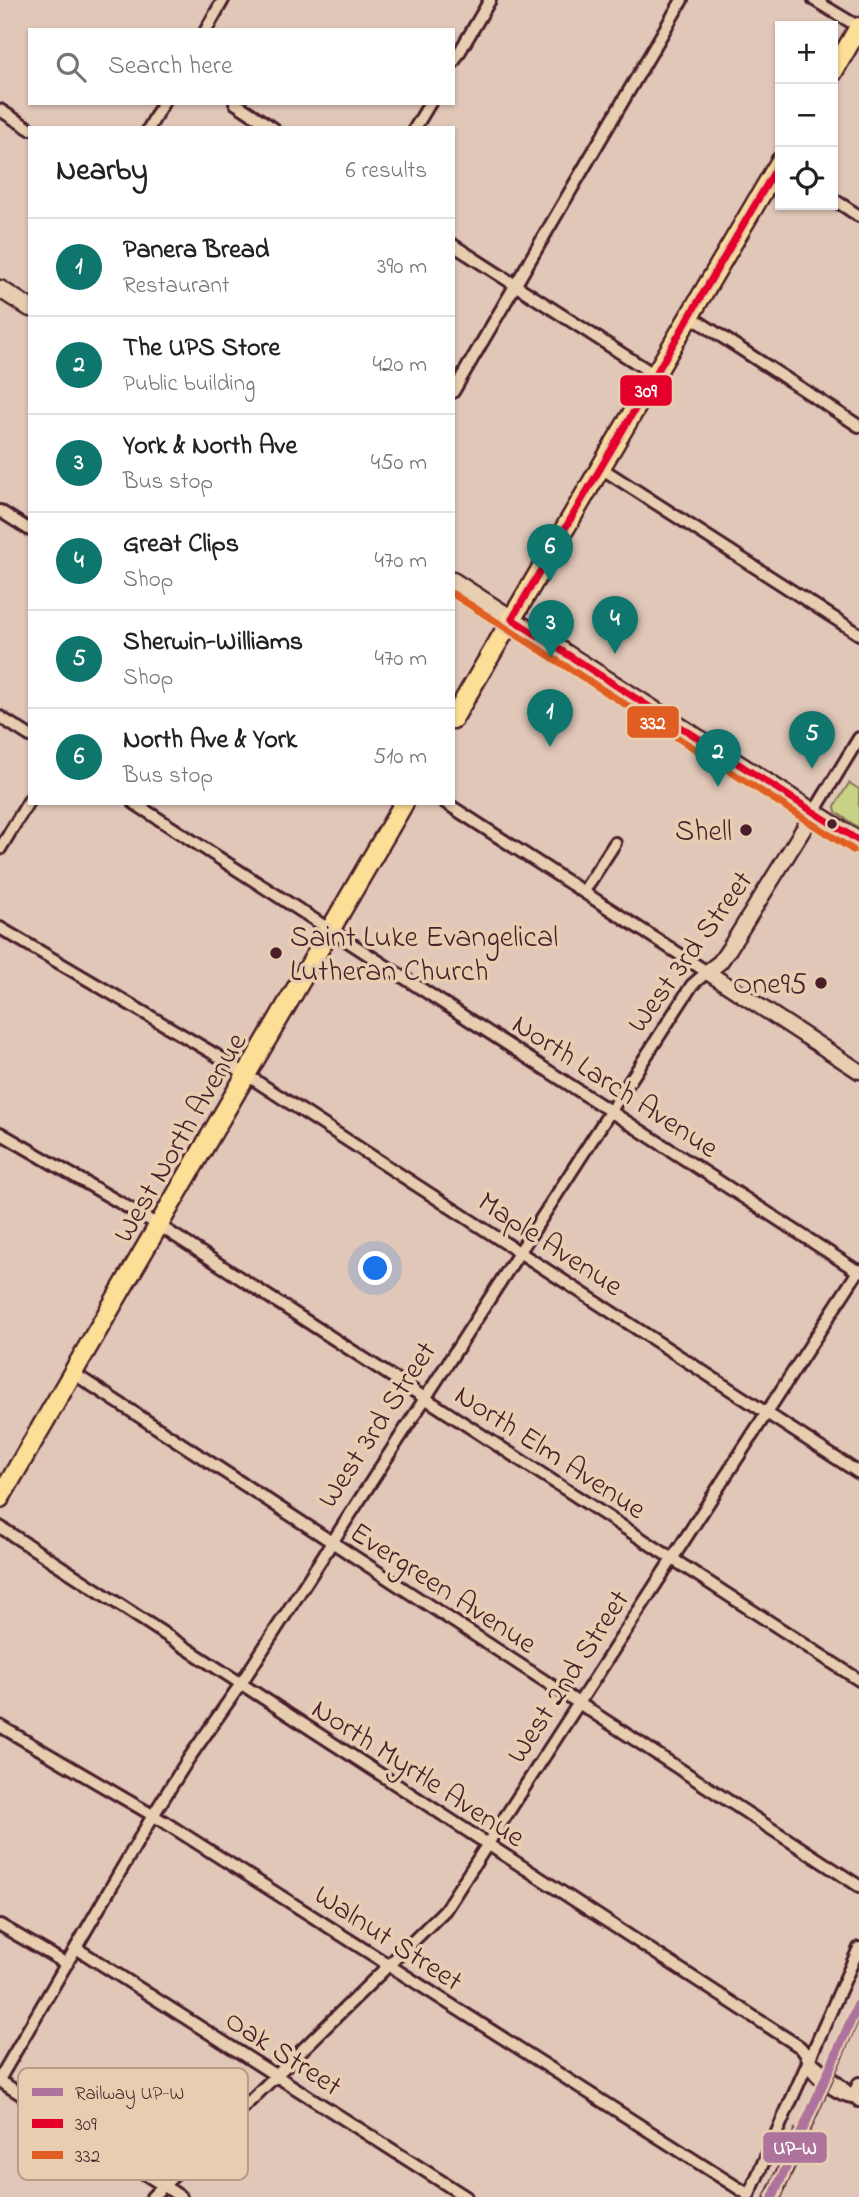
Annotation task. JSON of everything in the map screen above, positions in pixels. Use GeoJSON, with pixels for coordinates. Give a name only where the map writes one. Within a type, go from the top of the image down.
{"type":"FeatureCollection","features":[{"type":"Feature","properties":{"kind":"main road"},"geometry":{"type":"LineString","coordinates":[[838,63],[859,27]]}},
{"type":"Feature","properties":{"kind":"main road"},"geometry":{"type":"LineString","coordinates":[[455,716],[775,172]]}},
{"type":"Feature","properties":{"kind":"main road"},"geometry":{"type":"LineString","coordinates":[[0,289],[28,307]]}},
{"type":"Feature","properties":{"kind":"main road"},"geometry":{"type":"LineString","coordinates":[[455,582],[859,841]]}},
{"type":"Feature","properties":{"kind":"main road","name":"West North Avenue"},"geometry":{"type":"LineString","coordinates":[[0,1497],[403,805]]}},
{"type":"Feature","properties":{"kind":"street"},"geometry":{"type":"LineString","coordinates":[[207,28],[223,0]]}},
{"type":"Feature","properties":{"kind":"street"},"geometry":{"type":"LineString","coordinates":[[455,60],[490,0]]}},
{"type":"Feature","properties":{"kind":"street"},"geometry":{"type":"LineString","coordinates":[[455,389],[682,0]]}},
{"type":"Feature","properties":{"kind":"street"},"geometry":{"type":"LineString","coordinates":[[814,0],[859,27]]}},
{"type":"Feature","properties":{"kind":"street"},"geometry":{"type":"LineString","coordinates":[[150,126],[162,105]]}},
{"type":"Feature","properties":{"kind":"street"},"geometry":{"type":"LineString","coordinates":[[238,105],[270,126]]}},
{"type":"Feature","properties":{"kind":"street"},"geometry":{"type":"LineString","coordinates":[[416,126],[429,105]]}},
{"type":"Feature","properties":{"kind":"street"},"geometry":{"type":"LineString","coordinates":[[0,110],[28,128]]}},
{"type":"Feature","properties":{"kind":"street"},"geometry":{"type":"LineString","coordinates":[[838,202],[859,216]]}},
{"type":"Feature","properties":{"kind":"street"},"geometry":{"type":"LineString","coordinates":[[455,246],[655,375]]}},
{"type":"Feature","properties":{"kind":"street"},"geometry":{"type":"LineString","coordinates":[[690,316],[859,426]]}},
{"type":"Feature","properties":{"kind":"street"},"geometry":{"type":"LineString","coordinates":[[601,468],[859,634]]}},
{"type":"Feature","properties":{"kind":"street"},"geometry":{"type":"LineString","coordinates":[[0,511],[28,529]]}},
{"type":"Feature","properties":{"kind":"street"},"geometry":{"type":"LineString","coordinates":[[0,717],[28,735]]}},
{"type":"Feature","properties":{"kind":"street"},"geometry":{"type":"LineString","coordinates":[[814,812],[859,738]]}},
{"type":"Feature","properties":{"kind":"street"},"geometry":{"type":"LineString","coordinates":[[0,849],[28,802]]}},
{"type":"Feature","properties":{"kind":"street","name":"North Larch Avenue"},"geometry":{"type":"LineString","coordinates":[[137,805],[859,1271]]}},
{"type":"Feature","properties":{"kind":"street"},"geometry":{"type":"LineString","coordinates":[[449,805],[859,1071]]}},
{"type":"Feature","properties":{"kind":"street","name":"West 3rd Street"},"geometry":{"type":"LineString","coordinates":[[0,2080],[193,1751],[240,1685],[692,985],[719,962],[729,949],[814,812]]}},
{"type":"Feature","properties":{"kind":"street"},"geometry":{"type":"LineString","coordinates":[[584,891],[615,843]]}},
{"type":"Feature","properties":{"kind":"street","name":"Maple Avenue"},"geometry":{"type":"LineString","coordinates":[[0,928],[216,1055],[859,1472]]}},
{"type":"Feature","properties":{"kind":"street","name":"North Elm Avenue"},"geometry":{"type":"LineString","coordinates":[[0,1133],[160,1226],[859,1680]]}},
{"type":"Feature","properties":{"kind":"street","name":"West 2nd Street"},"geometry":{"type":"LineString","coordinates":[[248,2104],[445,1910],[859,1271]]}},
{"type":"Feature","properties":{"kind":"street","name":"Evergreen Avenue"},"geometry":{"type":"LineString","coordinates":[[73,1373],[859,1886]]}},
{"type":"Feature","properties":{"kind":"street","name":"North Myrtle Avenue"},"geometry":{"type":"LineString","coordinates":[[0,1527],[800,2047],[810,2060],[856,2099]]}},
{"type":"Feature","properties":{"kind":"street","name":"Walnut Street"},"geometry":{"type":"LineString","coordinates":[[0,1726],[152,1817],[748,2196]]}},
{"type":"Feature","properties":{"kind":"street"},"geometry":{"type":"LineString","coordinates":[[0,1925],[67,1964]]}},
{"type":"Feature","properties":{"kind":"street","name":"Oak Street"},"geometry":{"type":"LineString","coordinates":[[76,1948],[466,2197]]}},
{"type":"Feature","properties":{"kind":"street"},"geometry":{"type":"LineString","coordinates":[[748,2196],[859,1948]]}},
{"type":"Feature","properties":{"kind":"street"},"geometry":{"type":"LineString","coordinates":[[0,2080],[18,2092]]}},
{"type":"Feature","properties":{"kind":"street"},"geometry":{"type":"LineString","coordinates":[[856,2099],[859,2084]]}},
{"type":"Feature","properties":{"kind":"street"},"geometry":{"type":"LineString","coordinates":[[155,2180],[181,2197]]}},
{"type":"Feature","properties":{"kind":"street","name":"West 2nd Street"},"geometry":{"type":"LineString","coordinates":[[152,2197],[170,2180]]}},
{"type":"Feature","properties":{"kind":"green space"},"geometry":{"type":"Polygon","coordinates":[[[849,783],[859,789],[859,828],[836,812],[835,806],[849,783]]]}},
{"type":"Feature","properties":{"kind":"railway"},"geometry":{"type":"LineString","coordinates":[[780,2197],[859,2015]]}},
{"type":"Feature","properties":{"kind":"railway"},"geometry":{"type":"LineString","coordinates":[[766,2197],[796,2130]]}},
{"type":"Feature","properties":{"kind":"rail line","name":"UP-W"},"geometry":{"type":"LineString","coordinates":[[773,2197],[859,2002]]}},
{"type":"Feature","properties":{"kind":"transit line","name":"309"},"geometry":{"type":"LineString","coordinates":[[512,619],[775,171]]}},
{"type":"Feature","properties":{"kind":"transit line","name":"332"},"geometry":{"type":"LineString","coordinates":[[455,595],[853,850]]}},
{"type":"Feature","properties":{"kind":"transit line","name":"309"},"geometry":{"type":"LineString","coordinates":[[512,619],[859,841]]}},
{"type":"Feature","properties":{"kind":"place","name":"North Ave & York"},"geometry":{"type":"Point","coordinates":[550,582]}},
{"type":"Feature","properties":{"kind":"place","name":"Great Clips"},"geometry":{"type":"Point","coordinates":[615,654]}},
{"type":"Feature","properties":{"kind":"place","name":"York & North Ave"},"geometry":{"type":"Point","coordinates":[551,658]}},
{"type":"Feature","properties":{"kind":"place","name":"Panera Bread"},"geometry":{"type":"Point","coordinates":[550,747]}},
{"type":"Feature","properties":{"kind":"place","name":"Sherwin-Williams"},"geometry":{"type":"Point","coordinates":[812,769]}},
{"type":"Feature","properties":{"kind":"place","name":"The UPS Store"},"geometry":{"type":"Point","coordinates":[718,787]}},
{"type":"Feature","properties":{"kind":"place","name":"Shell"},"geometry":{"type":"Point","coordinates":[746,830]}},
{"type":"Feature","properties":{"kind":"place","name":"Saint Luke Evangelical Lutheran Church"},"geometry":{"type":"Point","coordinates":[276,953]}},
{"type":"Feature","properties":{"kind":"place","name":"One95"},"geometry":{"type":"Point","coordinates":[821,983]}}]}
